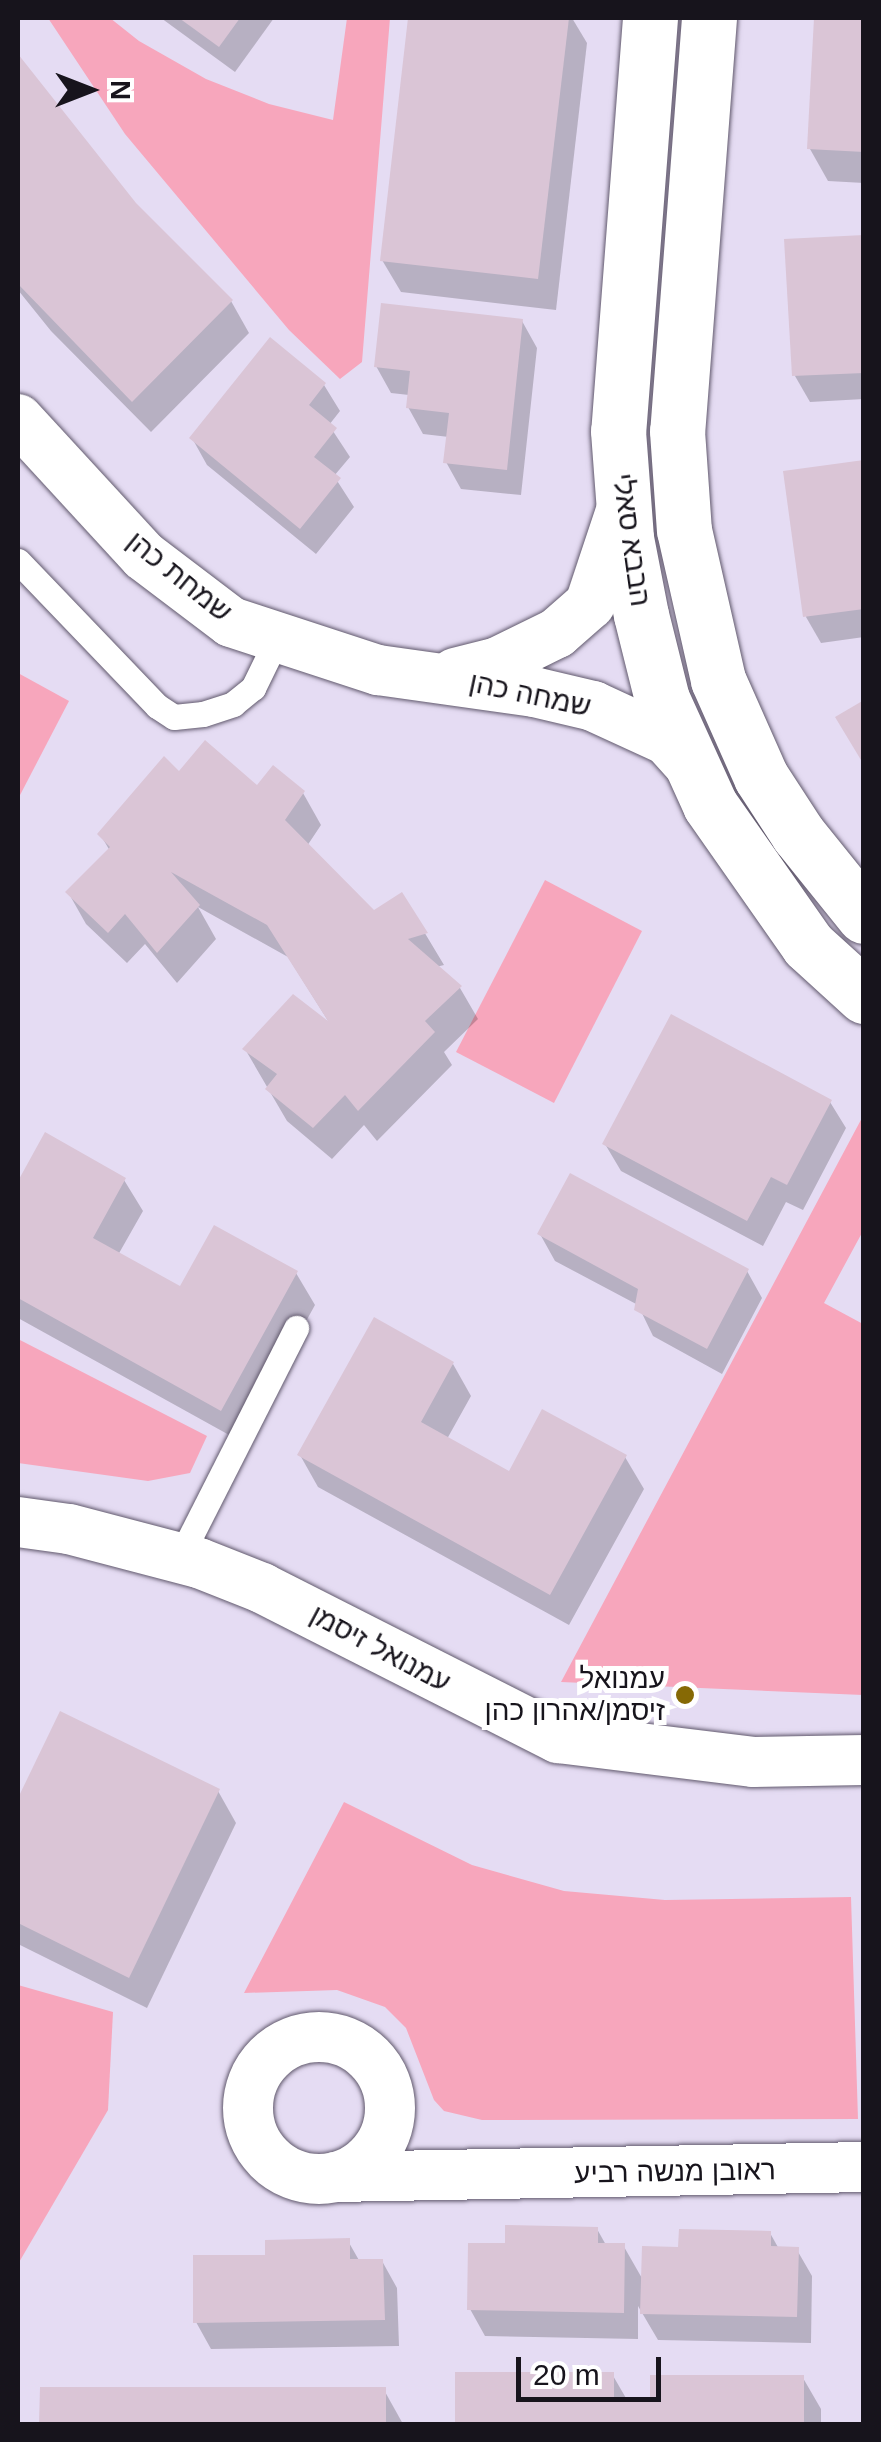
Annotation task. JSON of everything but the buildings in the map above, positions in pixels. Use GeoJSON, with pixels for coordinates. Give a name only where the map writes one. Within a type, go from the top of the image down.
{"type":"FeatureCollection","features":[{"type":"Feature","properties":{"kind":"street","name":"הבבא סאלי"},"geometry":{"type":"LineString","coordinates":[[650,18],[618,431],[623,505],[637,596],[662,700],[710,806],[750,868],[808,945],[864,996]]}},
{"type":"Feature","properties":{"kind":"street","name":"הבבא סאלי"},"geometry":{"type":"LineString","coordinates":[[709,18],[677,431],[684,530],[718,680],[761,778],[798,834],[864,916]]}},
{"type":"Feature","properties":{"kind":"street","name":"שמחת כהן"},"geometry":{"type":"LineString","coordinates":[[18,419],[144,556],[231,622],[378,670],[440,677]]}},
{"type":"Feature","properties":{"kind":"street","name":"שמחה כהן"},"geometry":{"type":"LineString","coordinates":[[440,677],[498,662],[557,633],[590,604],[623,505]]}},
{"type":"Feature","properties":{"kind":"street","name":"שמחה כהן"},"geometry":{"type":"LineString","coordinates":[[440,677],[593,706],[667,740],[694,770]]}},
{"type":"Feature","properties":{"kind":"street","name":"עמנואל זיסמן"},"geometry":{"type":"LineString","coordinates":[[18,1522],[68,1529],[180,1558],[262,1588],[558,1738],[753,1762],[864,1760]]}},
{"type":"Feature","properties":{"kind":"street"},"geometry":{"type":"LineString","coordinates":[[328,2036],[351,2044],[371,2058],[385,2080],[390,2104],[387,2128],[376,2150],[358,2168],[335,2177],[305,2178],[282,2168],[263,2152],[248,2114],[250,2089],[261,2066],[278,2049],[303,2038],[328,2036]]}},
{"type":"Feature","properties":{"kind":"street","name":"ראובן מנשה רביע"},"geometry":{"type":"LineString","coordinates":[[390,2104],[414,2137],[434,2153],[487,2176]]}},
{"type":"Feature","properties":{"kind":"street","name":"ראובן מנשה רביע"},"geometry":{"type":"LineString","coordinates":[[335,2177],[864,2167]]}},
{"type":"Feature","properties":{"kind":"lane"},"geometry":{"type":"LineString","coordinates":[[18,561],[158,706],[174,716],[203,714],[234,704],[254,688],[278,638]]}},
{"type":"Feature","properties":{"kind":"lane"},"geometry":{"type":"LineString","coordinates":[[180,1558],[296,1328]]}},
{"type":"Feature","properties":{"kind":"shaded area"},"geometry":{"type":"Polygon","coordinates":[[[48,18],[110,18],[139,41],[206,79],[269,104],[333,120],[347,18],[390,18],[362,362],[340,379],[289,330],[125,134],[48,18]]]}},
{"type":"Feature","properties":{"kind":"shaded area"},"geometry":{"type":"Polygon","coordinates":[[[18,673],[69,701],[18,799],[18,673]]]}},
{"type":"Feature","properties":{"kind":"shaded area"},"geometry":{"type":"Polygon","coordinates":[[[545,880],[642,931],[554,1103],[456,1052],[545,880]]]}},
{"type":"Feature","properties":{"kind":"shaded area"},"geometry":{"type":"Polygon","coordinates":[[[863,1116],[863,1231],[824,1303],[863,1324],[863,1695],[561,1682],[863,1116]]]}},
{"type":"Feature","properties":{"kind":"shaded area"},"geometry":{"type":"Polygon","coordinates":[[[18,1339],[207,1436],[190,1473],[148,1481],[18,1463],[18,1339]]]}},
{"type":"Feature","properties":{"kind":"shaded area"},"geometry":{"type":"Polygon","coordinates":[[[344,1802],[472,1865],[564,1891],[665,1900],[851,1897],[858,2119],[482,2120],[444,2111],[434,2100],[406,2028],[385,2007],[337,1990],[244,1993],[344,1802]]]}},
{"type":"Feature","properties":{"kind":"shaded area"},"geometry":{"type":"Polygon","coordinates":[[[18,1985],[113,2012],[108,2110],[18,2264],[18,1985]]]}},
{"type":"Feature","properties":{"kind":"place","name":"עמנואל זיסמן/אהרון כהן"},"geometry":{"type":"Point","coordinates":[685,1695]}}]}
